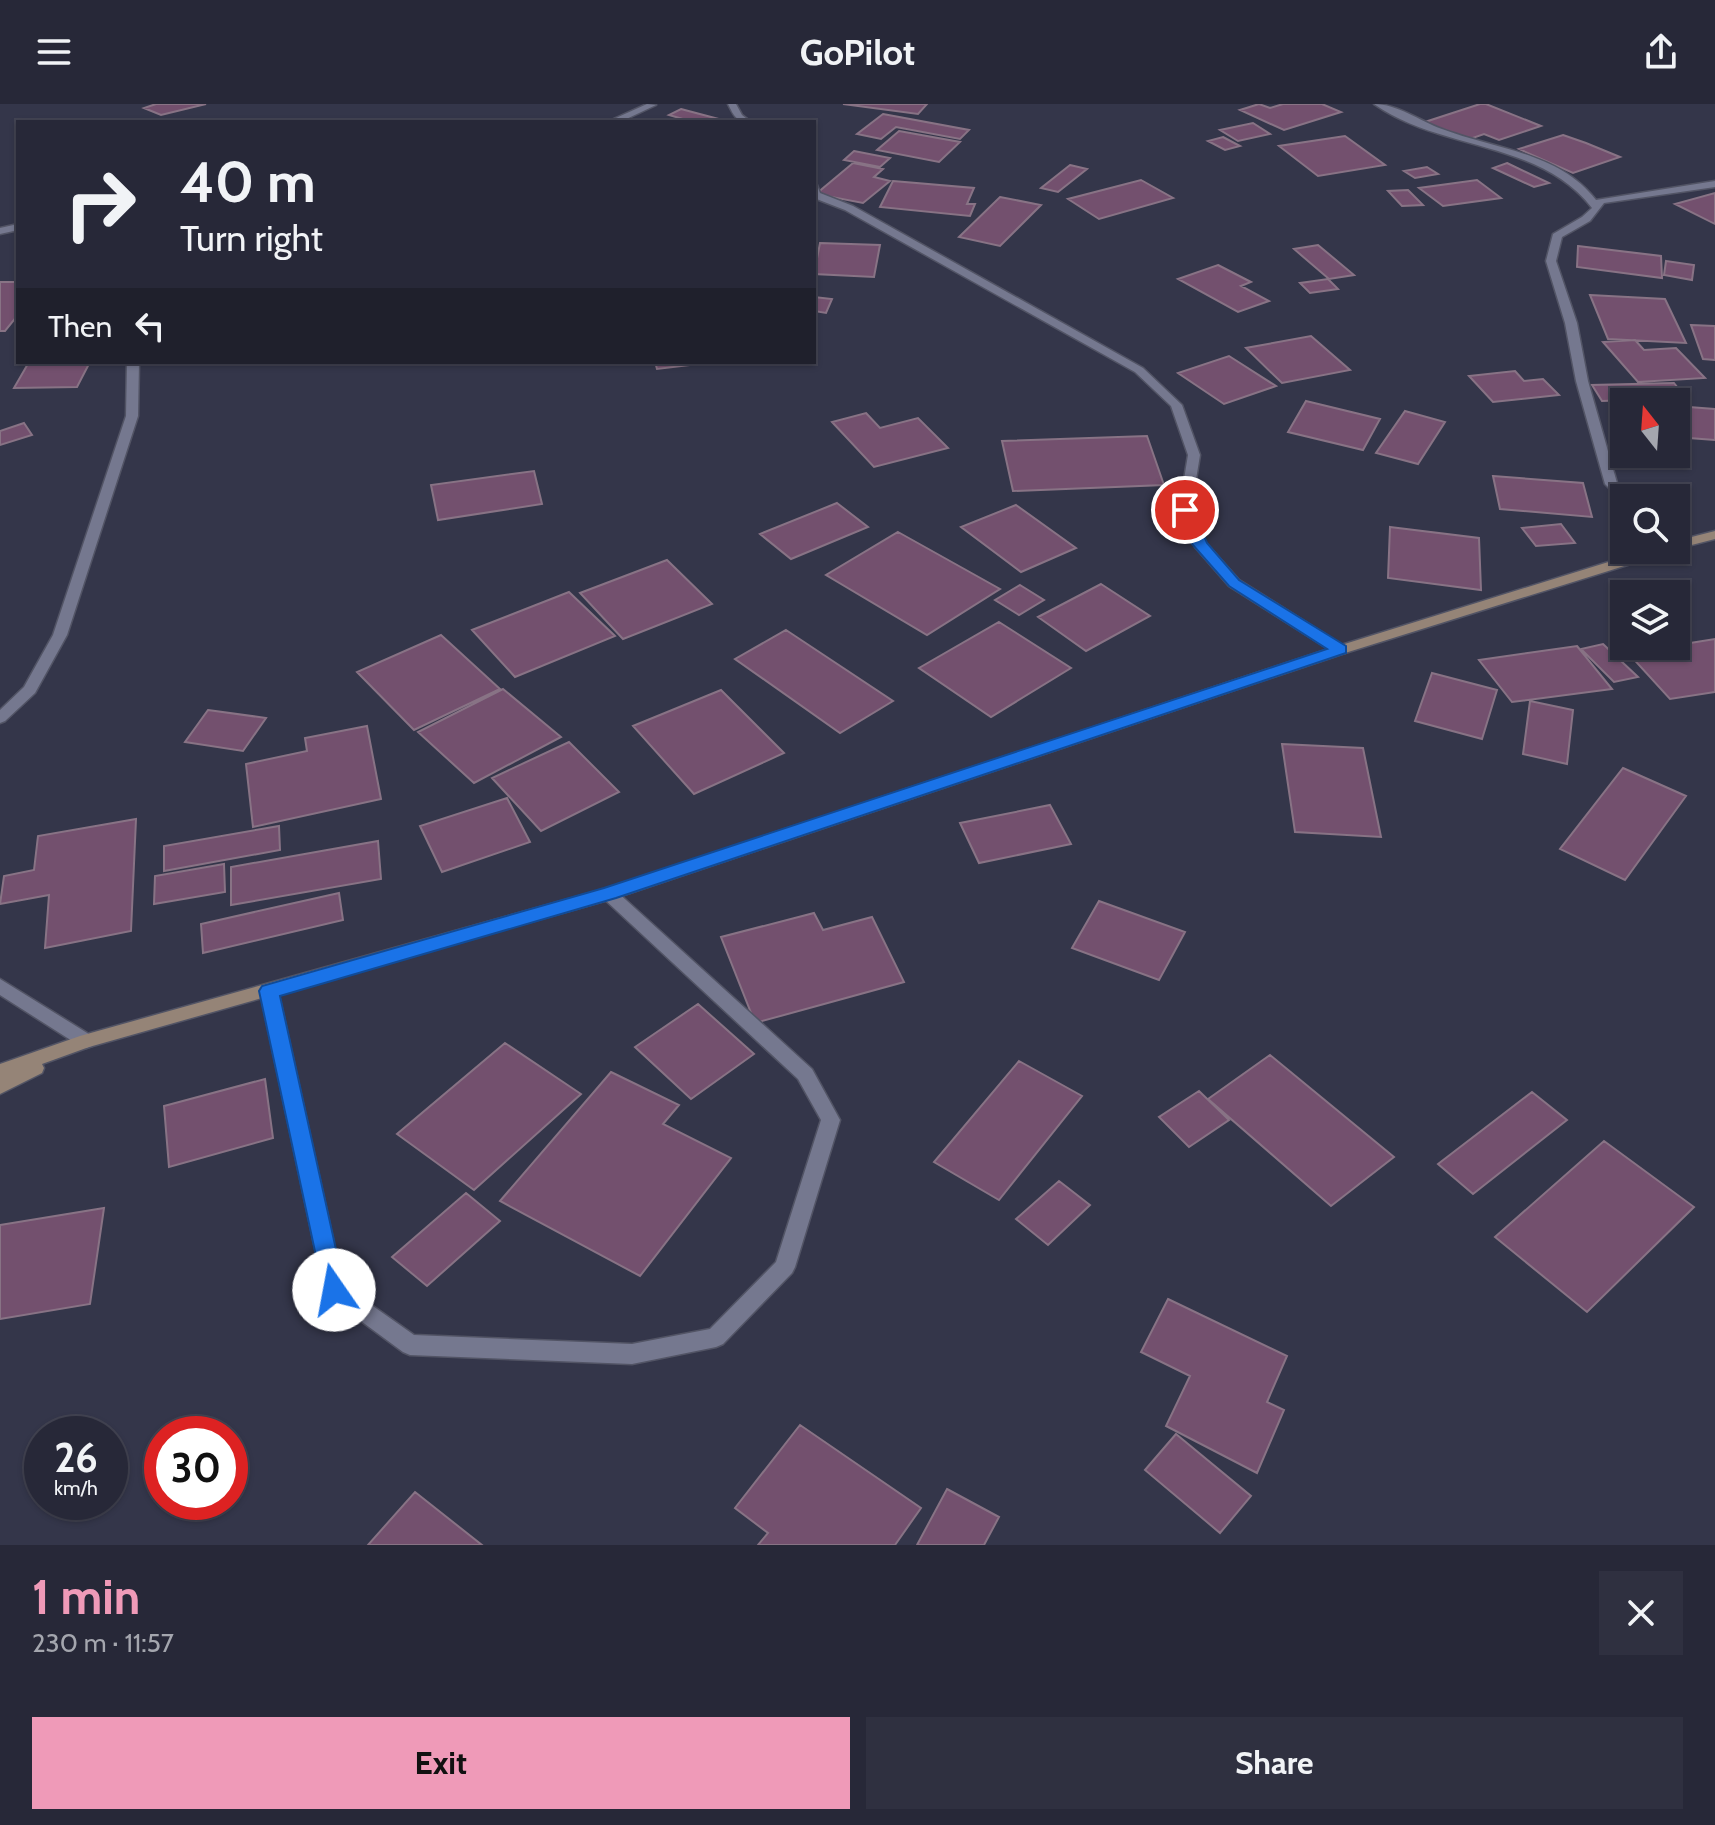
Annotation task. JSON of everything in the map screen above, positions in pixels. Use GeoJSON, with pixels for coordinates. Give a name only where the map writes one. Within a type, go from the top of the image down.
{"type":"FeatureCollection","features":[{"type":"Feature","properties":{"kind":"main road"},"geometry":{"type":"LineString","coordinates":[[1690,540],[1715,535]]}},
{"type":"Feature","properties":{"kind":"main road"},"geometry":{"type":"LineString","coordinates":[[0,1072],[86,1041],[609,894],[1340,650],[1616,564]]}},
{"type":"Feature","properties":{"kind":"main road"},"geometry":{"type":"LineString","coordinates":[[0,1087],[86,1041]]}},
{"type":"Feature","properties":{"kind":"street"},"geometry":{"type":"LineString","coordinates":[[732,104],[743,120]]}},
{"type":"Feature","properties":{"kind":"street"},"geometry":{"type":"LineString","coordinates":[[1378,104],[1442,133],[1549,167],[1586,191],[1597,208]]}},
{"type":"Feature","properties":{"kind":"street"},"geometry":{"type":"LineString","coordinates":[[617,120],[652,105]]}},
{"type":"Feature","properties":{"kind":"street"},"geometry":{"type":"LineString","coordinates":[[1611,484],[1582,381],[1571,323],[1551,261],[1557,236],[1586,219],[1600,201],[1715,184]]}},
{"type":"Feature","properties":{"kind":"street"},"geometry":{"type":"LineString","coordinates":[[816,195],[849,208],[929,251],[1139,370],[1176,405],[1194,455],[1185,510],[1200,544],[1234,583],[1340,650]]}},
{"type":"Feature","properties":{"kind":"street"},"geometry":{"type":"LineString","coordinates":[[0,718],[30,690],[60,635],[132,416],[133,364]]}},
{"type":"Feature","properties":{"kind":"street"},"geometry":{"type":"LineString","coordinates":[[269,991],[334,1290],[410,1345],[632,1354],[716,1337],[785,1267],[831,1120],[805,1074],[609,894]]}},
{"type":"Feature","properties":{"kind":"street"},"geometry":{"type":"LineString","coordinates":[[0,986],[86,1041]]}},
{"type":"Feature","properties":{"kind":"building"},"geometry":{"type":"Polygon","coordinates":[[[156,104],[206,104],[161,115],[144,108],[156,104]]]}},
{"type":"Feature","properties":{"kind":"building"},"geometry":{"type":"Polygon","coordinates":[[[843,104],[927,104],[918,114],[843,104]]]}},
{"type":"Feature","properties":{"kind":"building"},"geometry":{"type":"Polygon","coordinates":[[[1259,104],[1270,108],[1283,104],[1322,104],[1341,112],[1284,130],[1240,110],[1259,104]]]}},
{"type":"Feature","properties":{"kind":"building"},"geometry":{"type":"Polygon","coordinates":[[[1480,104],[1541,126],[1499,140],[1484,134],[1467,140],[1425,122],[1480,104]]]}},
{"type":"Feature","properties":{"kind":"building"},"geometry":{"type":"Polygon","coordinates":[[[681,109],[722,120],[686,120],[669,115],[681,109]]]}},
{"type":"Feature","properties":{"kind":"building"},"geometry":{"type":"Polygon","coordinates":[[[883,114],[969,130],[960,139],[896,127],[881,139],[857,134],[883,114]]]}},
{"type":"Feature","properties":{"kind":"building"},"geometry":{"type":"Polygon","coordinates":[[[1253,123],[1270,134],[1238,141],[1220,130],[1253,123]]]}},
{"type":"Feature","properties":{"kind":"building"},"geometry":{"type":"Polygon","coordinates":[[[899,131],[960,142],[939,162],[877,150],[899,131]]]}},
{"type":"Feature","properties":{"kind":"building"},"geometry":{"type":"Polygon","coordinates":[[[1563,135],[1620,157],[1573,173],[1519,149],[1563,135]]]}},
{"type":"Feature","properties":{"kind":"building"},"geometry":{"type":"Polygon","coordinates":[[[1345,136],[1385,165],[1318,176],[1279,146],[1345,136]]]}},
{"type":"Feature","properties":{"kind":"building"},"geometry":{"type":"Polygon","coordinates":[[[1223,137],[1240,146],[1225,150],[1208,141],[1223,137]]]}},
{"type":"Feature","properties":{"kind":"building"},"geometry":{"type":"Polygon","coordinates":[[[854,151],[890,158],[880,167],[844,160],[854,151]]]}},
{"type":"Feature","properties":{"kind":"building"},"geometry":{"type":"Polygon","coordinates":[[[853,163],[883,169],[874,177],[890,181],[863,203],[816,194],[853,163]]]}},
{"type":"Feature","properties":{"kind":"building"},"geometry":{"type":"Polygon","coordinates":[[[1507,163],[1549,183],[1534,187],[1493,168],[1507,163]]]}},
{"type":"Feature","properties":{"kind":"building"},"geometry":{"type":"Polygon","coordinates":[[[1070,165],[1087,169],[1058,192],[1041,188],[1070,165]]]}},
{"type":"Feature","properties":{"kind":"building"},"geometry":{"type":"Polygon","coordinates":[[[1427,167],[1438,174],[1415,178],[1404,171],[1427,167]]]}},
{"type":"Feature","properties":{"kind":"building"},"geometry":{"type":"Polygon","coordinates":[[[1141,180],[1173,198],[1099,219],[1068,199],[1141,180]]]}},
{"type":"Feature","properties":{"kind":"building"},"geometry":{"type":"Polygon","coordinates":[[[1477,180],[1501,198],[1443,206],[1419,188],[1477,180]]]}},
{"type":"Feature","properties":{"kind":"building"},"geometry":{"type":"Polygon","coordinates":[[[893,181],[974,188],[967,204],[975,204],[970,216],[880,207],[893,181]]]}},
{"type":"Feature","properties":{"kind":"building"},"geometry":{"type":"Polygon","coordinates":[[[1408,190],[1423,205],[1402,206],[1388,191],[1408,190]]]}},
{"type":"Feature","properties":{"kind":"building"},"geometry":{"type":"Polygon","coordinates":[[[1715,193],[1715,224],[1675,204],[1715,193]]]}},
{"type":"Feature","properties":{"kind":"building"},"geometry":{"type":"Polygon","coordinates":[[[1000,197],[1041,205],[1000,246],[959,237],[1000,197]]]}},
{"type":"Feature","properties":{"kind":"building"},"geometry":{"type":"Polygon","coordinates":[[[820,243],[880,245],[874,277],[816,274],[820,243]]]}},
{"type":"Feature","properties":{"kind":"building"},"geometry":{"type":"Polygon","coordinates":[[[1318,245],[1354,275],[1329,279],[1294,249],[1318,245]]]}},
{"type":"Feature","properties":{"kind":"building"},"geometry":{"type":"Polygon","coordinates":[[[1578,246],[1661,256],[1662,278],[1577,267],[1578,246]]]}},
{"type":"Feature","properties":{"kind":"building"},"geometry":{"type":"Polygon","coordinates":[[[1666,261],[1694,265],[1692,280],[1664,275],[1666,261]]]}},
{"type":"Feature","properties":{"kind":"building"},"geometry":{"type":"Polygon","coordinates":[[[1218,265],[1251,282],[1241,286],[1269,301],[1238,312],[1178,279],[1218,265]]]}},
{"type":"Feature","properties":{"kind":"building"},"geometry":{"type":"Polygon","coordinates":[[[1328,279],[1338,289],[1310,293],[1300,283],[1328,279]]]}},
{"type":"Feature","properties":{"kind":"building"},"geometry":{"type":"Polygon","coordinates":[[[0,282],[16,282],[16,317],[5,331],[0,331],[0,282]]]}},
{"type":"Feature","properties":{"kind":"building"},"geometry":{"type":"Polygon","coordinates":[[[1590,295],[1665,299],[1686,343],[1608,339],[1590,295]]]}},
{"type":"Feature","properties":{"kind":"building"},"geometry":{"type":"Polygon","coordinates":[[[816,297],[832,299],[826,313],[816,311],[816,297]]]}},
{"type":"Feature","properties":{"kind":"building"},"geometry":{"type":"Polygon","coordinates":[[[1691,325],[1715,326],[1715,360],[1703,359],[1691,325]]]}},
{"type":"Feature","properties":{"kind":"building"},"geometry":{"type":"Polygon","coordinates":[[[1311,336],[1350,370],[1282,383],[1246,348],[1311,336]]]}},
{"type":"Feature","properties":{"kind":"building"},"geometry":{"type":"Polygon","coordinates":[[[1635,340],[1644,350],[1676,348],[1705,378],[1638,382],[1603,342],[1635,340]]]}},
{"type":"Feature","properties":{"kind":"building"},"geometry":{"type":"Polygon","coordinates":[[[1229,356],[1276,386],[1224,404],[1178,373],[1229,356]]]}},
{"type":"Feature","properties":{"kind":"building"},"geometry":{"type":"Polygon","coordinates":[[[28,364],[89,364],[77,387],[14,388],[28,364]]]}},
{"type":"Feature","properties":{"kind":"building"},"geometry":{"type":"Polygon","coordinates":[[[656,364],[698,364],[657,369],[656,364]]]}},
{"type":"Feature","properties":{"kind":"building"},"geometry":{"type":"Polygon","coordinates":[[[1515,371],[1524,381],[1543,379],[1559,395],[1493,402],[1469,376],[1515,371]]]}},
{"type":"Feature","properties":{"kind":"building"},"geometry":{"type":"Polygon","coordinates":[[[1674,383],[1678,388],[1610,388],[1610,401],[1602,401],[1592,385],[1674,383]]]}},
{"type":"Feature","properties":{"kind":"building"},"geometry":{"type":"Polygon","coordinates":[[[1306,401],[1380,419],[1363,450],[1288,432],[1306,401]]]}},
{"type":"Feature","properties":{"kind":"building"},"geometry":{"type":"Polygon","coordinates":[[[1690,407],[1715,409],[1715,440],[1690,438],[1690,407]]]}},
{"type":"Feature","properties":{"kind":"building"},"geometry":{"type":"Polygon","coordinates":[[[1405,411],[1445,422],[1418,464],[1376,453],[1405,411]]]}},
{"type":"Feature","properties":{"kind":"building"},"geometry":{"type":"Polygon","coordinates":[[[866,413],[880,428],[918,418],[948,448],[874,467],[832,422],[866,413]]]}},
{"type":"Feature","properties":{"kind":"building"},"geometry":{"type":"Polygon","coordinates":[[[24,423],[32,435],[0,445],[0,431],[24,423]]]}},
{"type":"Feature","properties":{"kind":"building"},"geometry":{"type":"Polygon","coordinates":[[[1147,436],[1164,485],[1013,491],[1002,441],[1147,436]]]}},
{"type":"Feature","properties":{"kind":"building"},"geometry":{"type":"Polygon","coordinates":[[[534,471],[542,504],[438,520],[431,485],[534,471]]]}},
{"type":"Feature","properties":{"kind":"building"},"geometry":{"type":"Polygon","coordinates":[[[1493,476],[1583,483],[1592,517],[1500,509],[1493,476]]]}},
{"type":"Feature","properties":{"kind":"building"},"geometry":{"type":"Polygon","coordinates":[[[837,503],[868,527],[791,559],[760,534],[837,503]]]}},
{"type":"Feature","properties":{"kind":"building"},"geometry":{"type":"Polygon","coordinates":[[[1016,505],[1076,548],[1021,572],[961,527],[1016,505]]]}},
{"type":"Feature","properties":{"kind":"building"},"geometry":{"type":"Polygon","coordinates":[[[1561,524],[1575,543],[1536,546],[1522,528],[1561,524]]]}},
{"type":"Feature","properties":{"kind":"building"},"geometry":{"type":"Polygon","coordinates":[[[1390,527],[1479,538],[1481,590],[1388,578],[1390,527]]]}},
{"type":"Feature","properties":{"kind":"building"},"geometry":{"type":"Polygon","coordinates":[[[898,532],[1000,589],[927,635],[826,575],[898,532]]]}},
{"type":"Feature","properties":{"kind":"building"},"geometry":{"type":"Polygon","coordinates":[[[667,560],[712,604],[623,639],[580,593],[667,560]]]}},
{"type":"Feature","properties":{"kind":"building"},"geometry":{"type":"Polygon","coordinates":[[[1101,584],[1150,616],[1086,651],[1038,617],[1101,584]]]}},
{"type":"Feature","properties":{"kind":"building"},"geometry":{"type":"Polygon","coordinates":[[[1020,585],[1044,600],[1019,615],[995,600],[1020,585]]]}},
{"type":"Feature","properties":{"kind":"building"},"geometry":{"type":"Polygon","coordinates":[[[569,592],[615,636],[515,677],[472,630],[569,592]]]}},
{"type":"Feature","properties":{"kind":"building"},"geometry":{"type":"Polygon","coordinates":[[[999,622],[1071,668],[991,717],[919,668],[999,622]]]}},
{"type":"Feature","properties":{"kind":"building"},"geometry":{"type":"Polygon","coordinates":[[[786,630],[893,701],[840,733],[735,659],[786,630]]]}},
{"type":"Feature","properties":{"kind":"building"},"geometry":{"type":"Polygon","coordinates":[[[441,635],[500,689],[414,730],[357,672],[441,635]]]}},
{"type":"Feature","properties":{"kind":"building"},"geometry":{"type":"Polygon","coordinates":[[[1715,639],[1715,692],[1670,699],[1634,660],[1690,660],[1690,643],[1715,639]]]}},
{"type":"Feature","properties":{"kind":"building"},"geometry":{"type":"Polygon","coordinates":[[[1603,644],[1610,651],[1610,660],[1620,660],[1638,677],[1614,682],[1581,649],[1603,644]]]}},
{"type":"Feature","properties":{"kind":"building"},"geometry":{"type":"Polygon","coordinates":[[[1577,646],[1612,689],[1512,702],[1479,660],[1577,646]]]}},
{"type":"Feature","properties":{"kind":"building"},"geometry":{"type":"Polygon","coordinates":[[[1432,673],[1497,690],[1482,739],[1415,721],[1432,673]]]}},
{"type":"Feature","properties":{"kind":"building"},"geometry":{"type":"Polygon","coordinates":[[[503,689],[561,737],[474,783],[418,732],[503,689]]]}},
{"type":"Feature","properties":{"kind":"building"},"geometry":{"type":"Polygon","coordinates":[[[721,690],[784,753],[694,794],[633,726],[721,690]]]}},
{"type":"Feature","properties":{"kind":"building"},"geometry":{"type":"Polygon","coordinates":[[[1530,701],[1573,710],[1567,764],[1523,754],[1530,701]]]}},
{"type":"Feature","properties":{"kind":"building"},"geometry":{"type":"Polygon","coordinates":[[[208,710],[266,718],[243,751],[185,742],[208,710]]]}},
{"type":"Feature","properties":{"kind":"building"},"geometry":{"type":"Polygon","coordinates":[[[367,726],[381,799],[253,827],[246,764],[307,751],[305,738],[367,726]]]}},
{"type":"Feature","properties":{"kind":"building"},"geometry":{"type":"Polygon","coordinates":[[[569,742],[619,792],[541,831],[492,778],[569,742]]]}},
{"type":"Feature","properties":{"kind":"building"},"geometry":{"type":"Polygon","coordinates":[[[1282,744],[1363,748],[1381,837],[1295,832],[1282,744]]]}},
{"type":"Feature","properties":{"kind":"building"},"geometry":{"type":"Polygon","coordinates":[[[1623,768],[1686,796],[1625,880],[1560,849],[1623,768]]]}},
{"type":"Feature","properties":{"kind":"building"},"geometry":{"type":"Polygon","coordinates":[[[507,798],[530,842],[442,872],[420,826],[507,798]]]}},
{"type":"Feature","properties":{"kind":"building"},"geometry":{"type":"Polygon","coordinates":[[[1050,805],[1071,844],[979,863],[960,823],[1050,805]]]}},
{"type":"Feature","properties":{"kind":"building"},"geometry":{"type":"Polygon","coordinates":[[[136,819],[131,931],[45,948],[49,895],[0,904],[4,876],[34,870],[38,836],[136,819]]]}},
{"type":"Feature","properties":{"kind":"building"},"geometry":{"type":"Polygon","coordinates":[[[279,826],[280,850],[164,871],[164,846],[279,826]]]}},
{"type":"Feature","properties":{"kind":"building"},"geometry":{"type":"Polygon","coordinates":[[[378,841],[381,879],[231,905],[231,867],[378,841]]]}},
{"type":"Feature","properties":{"kind":"building"},"geometry":{"type":"Polygon","coordinates":[[[224,864],[225,892],[154,904],[155,876],[224,864]]]}},
{"type":"Feature","properties":{"kind":"building"},"geometry":{"type":"Polygon","coordinates":[[[339,893],[343,920],[203,953],[201,924],[339,893]]]}},
{"type":"Feature","properties":{"kind":"building"},"geometry":{"type":"Polygon","coordinates":[[[1099,901],[1185,932],[1159,980],[1072,948],[1099,901]]]}},
{"type":"Feature","properties":{"kind":"building"},"geometry":{"type":"Polygon","coordinates":[[[814,913],[823,930],[872,917],[904,982],[755,1023],[721,937],[814,913]]]}},
{"type":"Feature","properties":{"kind":"building"},"geometry":{"type":"Polygon","coordinates":[[[698,1004],[754,1054],[691,1099],[635,1047],[698,1004]]]}},
{"type":"Feature","properties":{"kind":"building"},"geometry":{"type":"Polygon","coordinates":[[[505,1043],[581,1094],[474,1190],[397,1134],[505,1043]]]}},
{"type":"Feature","properties":{"kind":"building"},"geometry":{"type":"Polygon","coordinates":[[[1270,1055],[1394,1157],[1331,1206],[1208,1099],[1270,1055]]]}},
{"type":"Feature","properties":{"kind":"building"},"geometry":{"type":"Polygon","coordinates":[[[1019,1061],[1082,1096],[999,1200],[934,1162],[1019,1061]]]}},
{"type":"Feature","properties":{"kind":"building"},"geometry":{"type":"Polygon","coordinates":[[[611,1072],[679,1105],[663,1124],[731,1158],[640,1276],[500,1201],[611,1072]]]}},
{"type":"Feature","properties":{"kind":"building"},"geometry":{"type":"Polygon","coordinates":[[[265,1079],[273,1138],[169,1167],[164,1106],[265,1079]]]}},
{"type":"Feature","properties":{"kind":"building"},"geometry":{"type":"Polygon","coordinates":[[[1199,1091],[1229,1120],[1189,1147],[1159,1117],[1199,1091]]]}},
{"type":"Feature","properties":{"kind":"building"},"geometry":{"type":"Polygon","coordinates":[[[1532,1092],[1567,1120],[1473,1194],[1438,1164],[1532,1092]]]}},
{"type":"Feature","properties":{"kind":"building"},"geometry":{"type":"Polygon","coordinates":[[[1604,1141],[1694,1207],[1587,1312],[1495,1237],[1604,1141]]]}},
{"type":"Feature","properties":{"kind":"building"},"geometry":{"type":"Polygon","coordinates":[[[1059,1181],[1090,1205],[1048,1245],[1016,1219],[1059,1181]]]}},
{"type":"Feature","properties":{"kind":"building"},"geometry":{"type":"Polygon","coordinates":[[[466,1193],[500,1221],[427,1286],[392,1257],[466,1193]]]}},
{"type":"Feature","properties":{"kind":"building"},"geometry":{"type":"Polygon","coordinates":[[[104,1208],[90,1304],[0,1319],[0,1225],[104,1208]]]}},
{"type":"Feature","properties":{"kind":"building"},"geometry":{"type":"Polygon","coordinates":[[[1168,1299],[1287,1356],[1267,1402],[1284,1410],[1257,1473],[1166,1426],[1190,1376],[1141,1352],[1168,1299]]]}},
{"type":"Feature","properties":{"kind":"building"},"geometry":{"type":"Polygon","coordinates":[[[800,1425],[921,1508],[895,1545],[758,1545],[768,1533],[735,1508],[800,1425]]]}},
{"type":"Feature","properties":{"kind":"building"},"geometry":{"type":"Polygon","coordinates":[[[1176,1434],[1251,1496],[1220,1533],[1145,1470],[1176,1434]]]}},
{"type":"Feature","properties":{"kind":"building"},"geometry":{"type":"Polygon","coordinates":[[[947,1489],[999,1517],[984,1545],[917,1545],[947,1489]]]}},
{"type":"Feature","properties":{"kind":"building"},"geometry":{"type":"Polygon","coordinates":[[[415,1492],[482,1545],[368,1545],[415,1492]]]}},
{"type":"Feature","properties":{"kind":"route"},"geometry":{"type":"LineString","coordinates":[[334,1290],[269,991],[609,894],[1340,650],[1234,583],[1200,544],[1185,510]]}}]}
